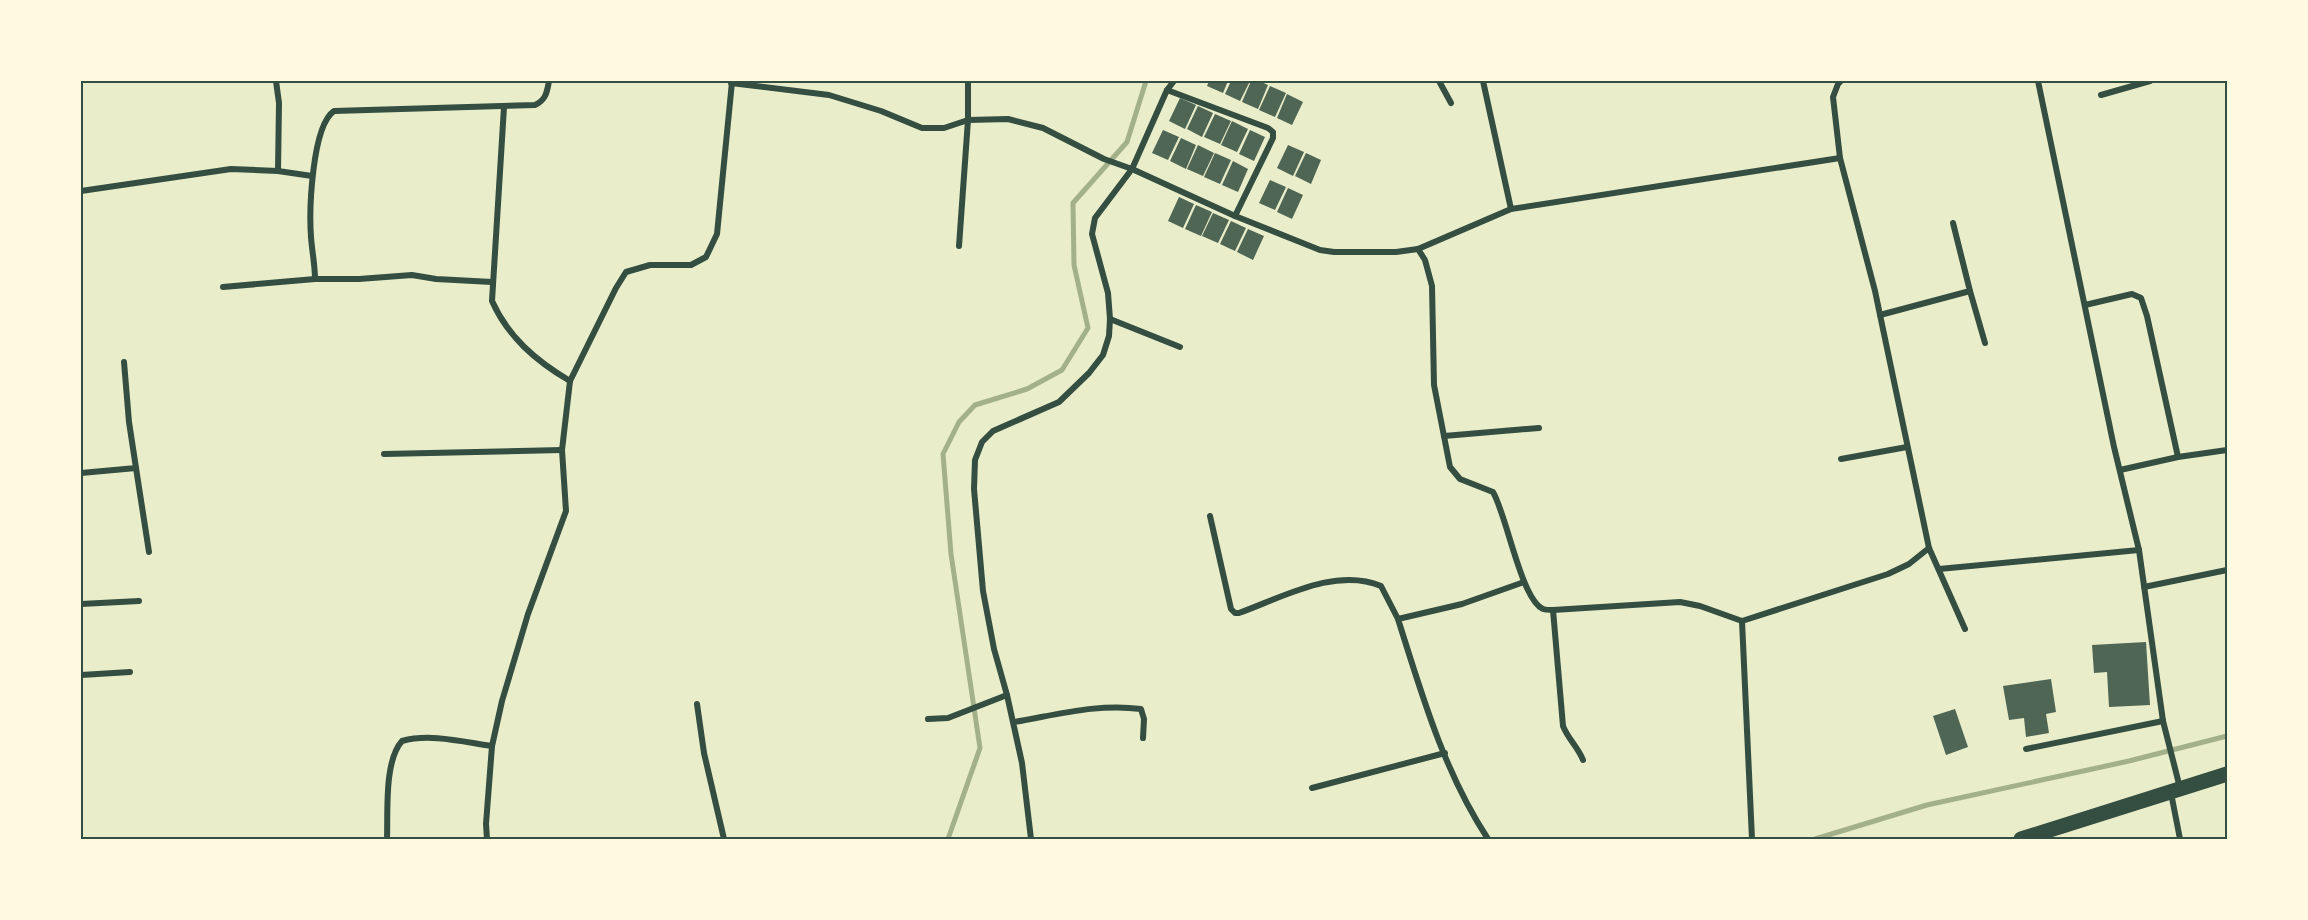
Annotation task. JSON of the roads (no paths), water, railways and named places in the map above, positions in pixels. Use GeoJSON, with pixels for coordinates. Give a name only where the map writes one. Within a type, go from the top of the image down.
{"type":"FeatureCollection","features":[{"type":"Feature","properties":{"kind":"main road"},"geometry":{"type":"LineString","coordinates":[[2021,839],[2176,786],[2227,774]]}},
{"type":"Feature","properties":{"kind":"street"},"geometry":{"type":"LineString","coordinates":[[276,81],[279,103],[278,171]]}},
{"type":"Feature","properties":{"kind":"street"},"geometry":{"type":"LineString","coordinates":[[315,279],[311,236],[312,176],[323,124],[329,115],[334,111],[535,105],[542,102],[547,94],[549,81]]}},
{"type":"Feature","properties":{"kind":"street"},"geometry":{"type":"LineString","coordinates":[[959,246],[968,120],[968,81]]}},
{"type":"Feature","properties":{"kind":"street"},"geometry":{"type":"LineString","coordinates":[[1030,839],[1022,763],[994,649],[983,591],[974,489],[975,460],[982,442],[993,431],[1059,402],[1089,373],[1103,355],[1109,336],[1110,319],[1108,293],[1092,234],[1095,218],[1132,170],[1167,90],[1174,81]]}},
{"type":"Feature","properties":{"kind":"street"},"geometry":{"type":"LineString","coordinates":[[1439,81],[1451,103]]}},
{"type":"Feature","properties":{"kind":"street"},"geometry":{"type":"LineString","coordinates":[[1483,81],[1511,209]]}},
{"type":"Feature","properties":{"kind":"street"},"geometry":{"type":"LineString","coordinates":[[1841,81],[1833,97],[1840,158],[1880,315],[1929,548],[1965,628]]}},
{"type":"Feature","properties":{"kind":"street"},"geometry":{"type":"LineString","coordinates":[[2038,81],[2120,470],[2139,549],[2163,721],[2176,786],[2180,839]]}},
{"type":"Feature","properties":{"kind":"street"},"geometry":{"type":"LineString","coordinates":[[2101,95],[2150,81]]}},
{"type":"Feature","properties":{"kind":"street"},"geometry":{"type":"LineString","coordinates":[[487,839],[486,824],[492,746],[502,701],[525,625],[566,511],[562,450],[570,381],[626,272],[650,265],[691,265],[706,257],[717,234],[732,82],[847,99],[922,128],[944,128],[968,120],[1008,119],[1042,128],[1104,159],[1235,216],[1320,250],[1345,253],[1418,249],[1511,209],[1840,158]]}},
{"type":"Feature","properties":{"kind":"street"},"geometry":{"type":"LineString","coordinates":[[1167,90],[1268,128],[1273,132],[1273,138],[1235,216]]}},
{"type":"Feature","properties":{"kind":"street"},"geometry":{"type":"LineString","coordinates":[[504,107],[492,301],[502,322],[544,366],[570,381]]}},
{"type":"Feature","properties":{"kind":"street"},"geometry":{"type":"LineString","coordinates":[[81,191],[212,170],[278,171],[312,176]]}},
{"type":"Feature","properties":{"kind":"street"},"geometry":{"type":"LineString","coordinates":[[1953,223],[1984,343]]}},
{"type":"Feature","properties":{"kind":"street"},"geometry":{"type":"LineString","coordinates":[[1418,249],[1425,260],[1432,286],[1434,385],[1450,467],[1460,479],[1493,492],[1524,582],[1532,598],[1542,609],[1680,602],[1700,606],[1742,621],[1888,574],[1909,564],[1929,548]]}},
{"type":"Feature","properties":{"kind":"street"},"geometry":{"type":"LineString","coordinates":[[224,287],[315,279],[359,279],[412,275],[436,279],[492,282]]}},
{"type":"Feature","properties":{"kind":"street"},"geometry":{"type":"LineString","coordinates":[[1880,315],[1970,291]]}},
{"type":"Feature","properties":{"kind":"street"},"geometry":{"type":"LineString","coordinates":[[2085,305],[2132,294],[2141,298],[2178,457]]}},
{"type":"Feature","properties":{"kind":"street"},"geometry":{"type":"LineString","coordinates":[[1110,319],[1180,347]]}},
{"type":"Feature","properties":{"kind":"street"},"geometry":{"type":"LineString","coordinates":[[124,362],[129,422],[149,552]]}},
{"type":"Feature","properties":{"kind":"street"},"geometry":{"type":"LineString","coordinates":[[1444,436],[1539,428]]}},
{"type":"Feature","properties":{"kind":"street"},"geometry":{"type":"LineString","coordinates":[[1841,459],[1907,447]]}},
{"type":"Feature","properties":{"kind":"street"},"geometry":{"type":"LineString","coordinates":[[384,454],[562,450]]}},
{"type":"Feature","properties":{"kind":"street"},"geometry":{"type":"LineString","coordinates":[[2120,470],[2178,457],[2227,450]]}},
{"type":"Feature","properties":{"kind":"street"},"geometry":{"type":"LineString","coordinates":[[81,474],[136,468]]}},
{"type":"Feature","properties":{"kind":"street"},"geometry":{"type":"LineString","coordinates":[[1210,516],[1231,609],[1235,613],[1330,580],[1356,579],[1382,586],[1398,619],[1424,705],[1471,814],[1488,839]]}},
{"type":"Feature","properties":{"kind":"street"},"geometry":{"type":"LineString","coordinates":[[1939,569],[2139,549]]}},
{"type":"Feature","properties":{"kind":"street"},"geometry":{"type":"LineString","coordinates":[[2144,587],[2227,570]]}},
{"type":"Feature","properties":{"kind":"street"},"geometry":{"type":"LineString","coordinates":[[1398,619],[1462,604],[1524,582]]}},
{"type":"Feature","properties":{"kind":"street"},"geometry":{"type":"LineString","coordinates":[[81,604],[139,601]]}},
{"type":"Feature","properties":{"kind":"street"},"geometry":{"type":"LineString","coordinates":[[1553,610],[1563,726],[1583,760]]}},
{"type":"Feature","properties":{"kind":"street"},"geometry":{"type":"LineString","coordinates":[[1742,621],[1752,839]]}},
{"type":"Feature","properties":{"kind":"street"},"geometry":{"type":"LineString","coordinates":[[81,675],[130,672]]}},
{"type":"Feature","properties":{"kind":"street"},"geometry":{"type":"LineString","coordinates":[[928,719],[948,718],[1007,695]]}},
{"type":"Feature","properties":{"kind":"street"},"geometry":{"type":"LineString","coordinates":[[697,704],[704,753],[724,839]]}},
{"type":"Feature","properties":{"kind":"street"},"geometry":{"type":"LineString","coordinates":[[1014,723],[1087,709],[1120,706],[1141,709],[1144,713],[1143,738]]}},
{"type":"Feature","properties":{"kind":"street"},"geometry":{"type":"LineString","coordinates":[[2026,749],[2163,721]]}},
{"type":"Feature","properties":{"kind":"street"},"geometry":{"type":"LineString","coordinates":[[387,839],[388,796],[393,756],[402,741],[411,738],[426,738],[492,746]]}},
{"type":"Feature","properties":{"kind":"street"},"geometry":{"type":"LineString","coordinates":[[1312,788],[1445,753]]}},
{"type":"Feature","properties":{"kind":"waterway"},"geometry":{"type":"LineString","coordinates":[[948,839],[980,748],[951,554],[943,454],[959,422],[975,405],[1027,389],[1062,370],[1088,328],[1074,265],[1073,203],[1127,142],[1146,81]]}},
{"type":"Feature","properties":{"kind":"waterway"},"geometry":{"type":"LineString","coordinates":[[1815,839],[1927,805],[2129,761],[2227,736]]}}]}
